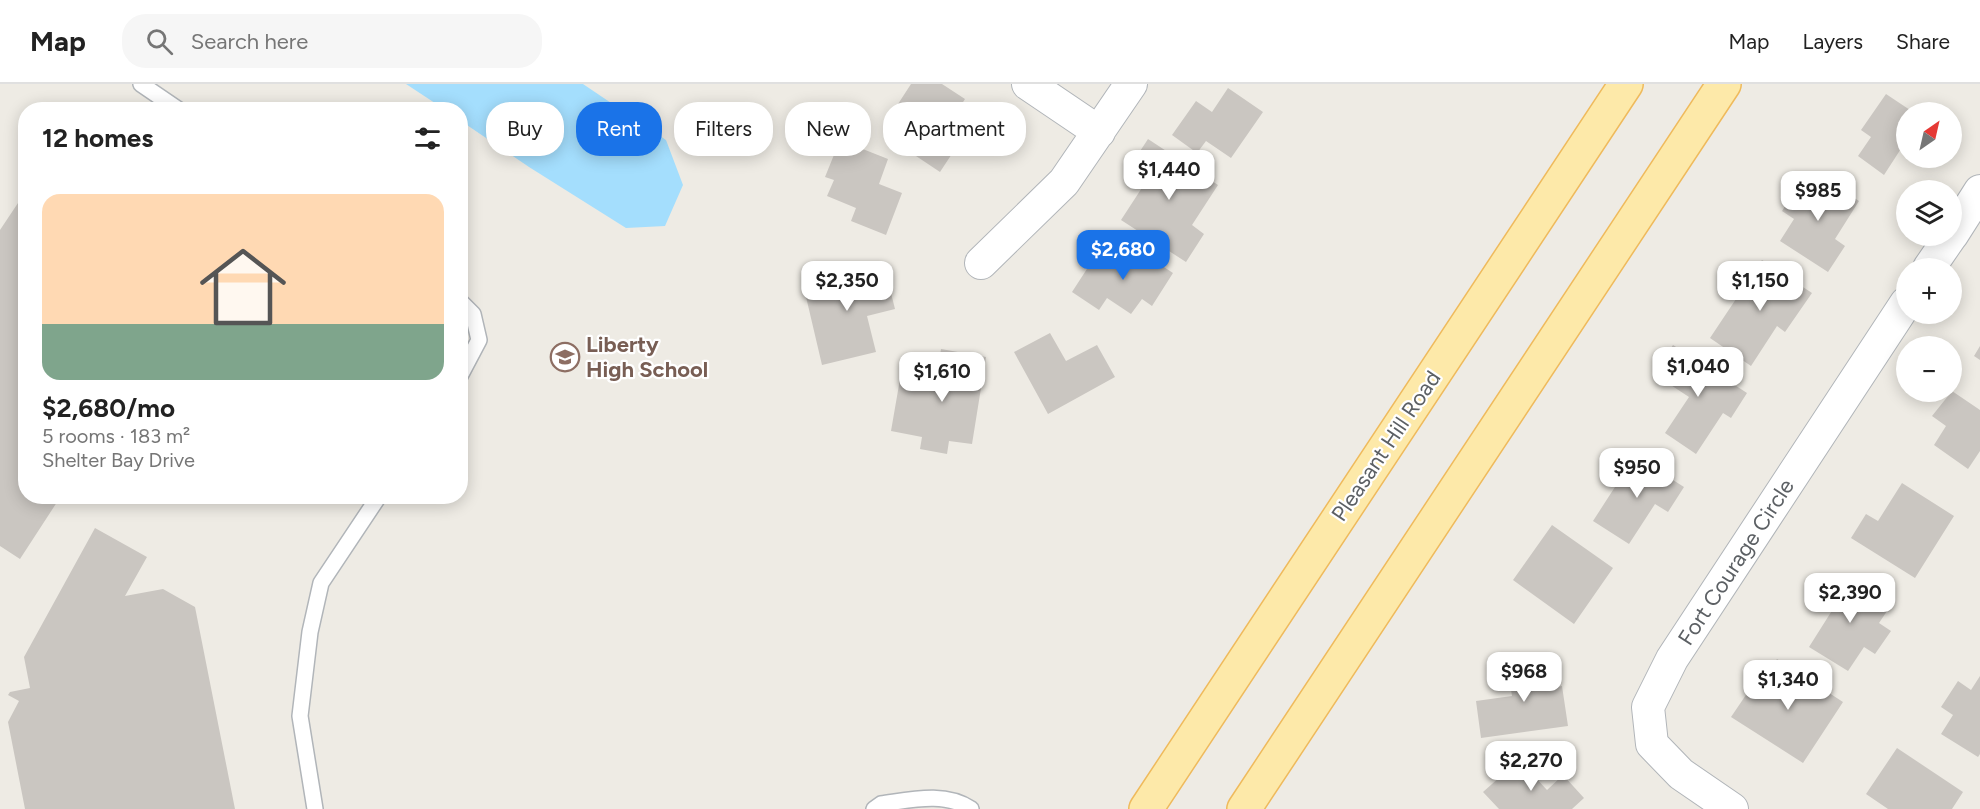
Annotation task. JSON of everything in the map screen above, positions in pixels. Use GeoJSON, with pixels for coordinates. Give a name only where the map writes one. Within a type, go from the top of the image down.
{"type":"FeatureCollection","features":[{"type":"Feature","properties":{"kind":"main road","name":"Pleasant Hill Road"},"geometry":{"type":"LineString","coordinates":[[1146,809],[1626,84]]}},
{"type":"Feature","properties":{"kind":"main road"},"geometry":{"type":"LineString","coordinates":[[1244,809],[1724,84]]}},
{"type":"Feature","properties":{"kind":"street"},"geometry":{"type":"LineString","coordinates":[[1028,84],[1099,132]]}},
{"type":"Feature","properties":{"kind":"street"},"geometry":{"type":"LineString","coordinates":[[981,263],[1064,182],[1131,84]]}},
{"type":"Feature","properties":{"kind":"street"},"geometry":{"type":"LineString","coordinates":[[1962,218],[1980,191]]}},
{"type":"Feature","properties":{"kind":"street","name":"Fort Courage Circle"},"geometry":{"type":"LineString","coordinates":[[1732,809],[1681,774],[1652,744],[1648,707],[1672,659],[1896,318]]}},
{"type":"Feature","properties":{"kind":"lane"},"geometry":{"type":"LineString","coordinates":[[141,84],[167,102]]}},
{"type":"Feature","properties":{"kind":"lane"},"geometry":{"type":"LineString","coordinates":[[468,308],[474,314],[479,340],[468,361]]}},
{"type":"Feature","properties":{"kind":"lane"},"geometry":{"type":"LineString","coordinates":[[315,809],[300,716],[310,632],[321,583],[374,504]]}},
{"type":"Feature","properties":{"kind":"lane"},"geometry":{"type":"LineString","coordinates":[[874,809],[881,804],[936,797],[971,809]]}},
{"type":"Feature","properties":{"kind":"water"},"geometry":{"type":"Polygon","coordinates":[[[406,84],[583,84],[610,102],[576,102],[576,156],[662,156],[662,137],[666,140],[683,185],[665,226],[626,228],[513,156],[564,156],[564,102],[486,102],[486,138],[468,126],[468,102],[433,102],[406,84]]]}},
{"type":"Feature","properties":{"kind":"building"},"geometry":{"type":"Polygon","coordinates":[[[911,84],[942,84],[965,99],[963,102],[899,102],[911,84]]]}},
{"type":"Feature","properties":{"kind":"building"},"geometry":{"type":"Polygon","coordinates":[[[1228,88],[1263,112],[1231,158],[1206,141],[1197,153],[1172,135],[1196,101],[1212,112],[1228,88]]]}},
{"type":"Feature","properties":{"kind":"building"},"geometry":{"type":"Polygon","coordinates":[[[1886,94],[1898,102],[1896,102],[1896,156],[1884,175],[1858,156],[1871,137],[1861,130],[1886,94]]]}},
{"type":"Feature","properties":{"kind":"building"},"geometry":{"type":"Polygon","coordinates":[[[1148,139],[1218,185],[1192,225],[1204,234],[1186,262],[1121,220],[1149,177],[1131,165],[1148,139]]]}},
{"type":"Feature","properties":{"kind":"building"},"geometry":{"type":"Polygon","coordinates":[[[871,152],[888,159],[879,184],[902,193],[886,235],[851,221],[856,208],[827,196],[834,180],[825,177],[834,156],[871,156],[871,152]]]}},
{"type":"Feature","properties":{"kind":"building"},"geometry":{"type":"Polygon","coordinates":[[[916,156],[951,156],[940,172],[916,156]]]}},
{"type":"Feature","properties":{"kind":"building"},"geometry":{"type":"Polygon","coordinates":[[[1822,177],[1859,201],[1835,239],[1845,246],[1828,272],[1780,241],[1794,219],[1782,211],[1798,186],[1811,194],[1822,177]]]}},
{"type":"Feature","properties":{"kind":"building"},"geometry":{"type":"Polygon","coordinates":[[[18,203],[18,504],[56,504],[20,559],[0,546],[0,230],[18,203]]]}},
{"type":"Feature","properties":{"kind":"building"},"geometry":{"type":"Polygon","coordinates":[[[1129,244],[1173,273],[1152,306],[1142,299],[1131,314],[1107,298],[1099,310],[1072,292],[1096,255],[1114,267],[1129,244]]]}},
{"type":"Feature","properties":{"kind":"building"},"geometry":{"type":"Polygon","coordinates":[[[1762,260],[1812,293],[1785,332],[1777,326],[1751,366],[1710,338],[1762,260]]]}},
{"type":"Feature","properties":{"kind":"building"},"geometry":{"type":"Polygon","coordinates":[[[884,265],[895,309],[867,316],[876,352],[822,365],[803,284],[884,265]]]}},
{"type":"Feature","properties":{"kind":"building"},"geometry":{"type":"Polygon","coordinates":[[[1050,333],[1066,361],[1097,345],[1115,377],[1048,414],[1014,352],[1050,333]]]}},
{"type":"Feature","properties":{"kind":"building"},"geometry":{"type":"Polygon","coordinates":[[[1673,345],[1747,393],[1731,418],[1723,413],[1696,454],[1665,433],[1689,397],[1654,374],[1673,345]]]}},
{"type":"Feature","properties":{"kind":"building"},"geometry":{"type":"Polygon","coordinates":[[[1980,346],[1980,360],[1974,356],[1980,346]]]}},
{"type":"Feature","properties":{"kind":"building"},"geometry":{"type":"Polygon","coordinates":[[[941,349],[986,357],[972,444],[949,441],[947,454],[920,449],[922,437],[891,431],[900,379],[935,385],[941,349]]]}},
{"type":"Feature","properties":{"kind":"building"},"geometry":{"type":"Polygon","coordinates":[[[1962,398],[1980,410],[1980,451],[1968,469],[1934,445],[1946,426],[1932,416],[1943,402],[1962,402],[1962,398]]]}},
{"type":"Feature","properties":{"kind":"building"},"geometry":{"type":"Polygon","coordinates":[[[1635,456],[1684,487],[1668,512],[1655,504],[1629,544],[1593,521],[1635,456]]]}},
{"type":"Feature","properties":{"kind":"building"},"geometry":{"type":"Polygon","coordinates":[[[1902,483],[1954,516],[1915,578],[1851,538],[1866,514],[1878,521],[1902,483]]]}},
{"type":"Feature","properties":{"kind":"building"},"geometry":{"type":"Polygon","coordinates":[[[1552,525],[1613,568],[1574,624],[1513,580],[1552,525]]]}},
{"type":"Feature","properties":{"kind":"building"},"geometry":{"type":"Polygon","coordinates":[[[95,528],[147,557],[125,596],[163,589],[195,607],[235,809],[25,809],[8,722],[19,701],[8,695],[10,692],[30,688],[24,657],[95,528]]]}},
{"type":"Feature","properties":{"kind":"building"},"geometry":{"type":"Polygon","coordinates":[[[1835,573],[1889,608],[1879,623],[1891,631],[1875,654],[1864,647],[1848,671],[1809,647],[1833,609],[1818,599],[1835,573]]]}},
{"type":"Feature","properties":{"kind":"building"},"geometry":{"type":"Polygon","coordinates":[[[1543,657],[1548,689],[1562,686],[1568,726],[1481,738],[1476,701],[1512,696],[1507,662],[1543,657]]]}},
{"type":"Feature","properties":{"kind":"building"},"geometry":{"type":"Polygon","coordinates":[[[1777,659],[1843,702],[1803,763],[1731,717],[1750,689],[1755,693],[1777,659]]]}},
{"type":"Feature","properties":{"kind":"building"},"geometry":{"type":"Polygon","coordinates":[[[1980,676],[1980,754],[1978,757],[1941,734],[1953,715],[1941,707],[1958,681],[1971,690],[1980,676]]]}},
{"type":"Feature","properties":{"kind":"building"},"geometry":{"type":"Polygon","coordinates":[[[1897,748],[1963,792],[1952,809],[1888,809],[1866,794],[1897,748]]]}},
{"type":"Feature","properties":{"kind":"building"},"geometry":{"type":"Polygon","coordinates":[[[1519,760],[1547,790],[1563,775],[1584,798],[1572,809],[1499,809],[1483,792],[1519,760]]]}},
{"type":"Feature","properties":{"kind":"place","name":"Liberty High School"},"geometry":{"type":"Point","coordinates":[565,357]}}]}
